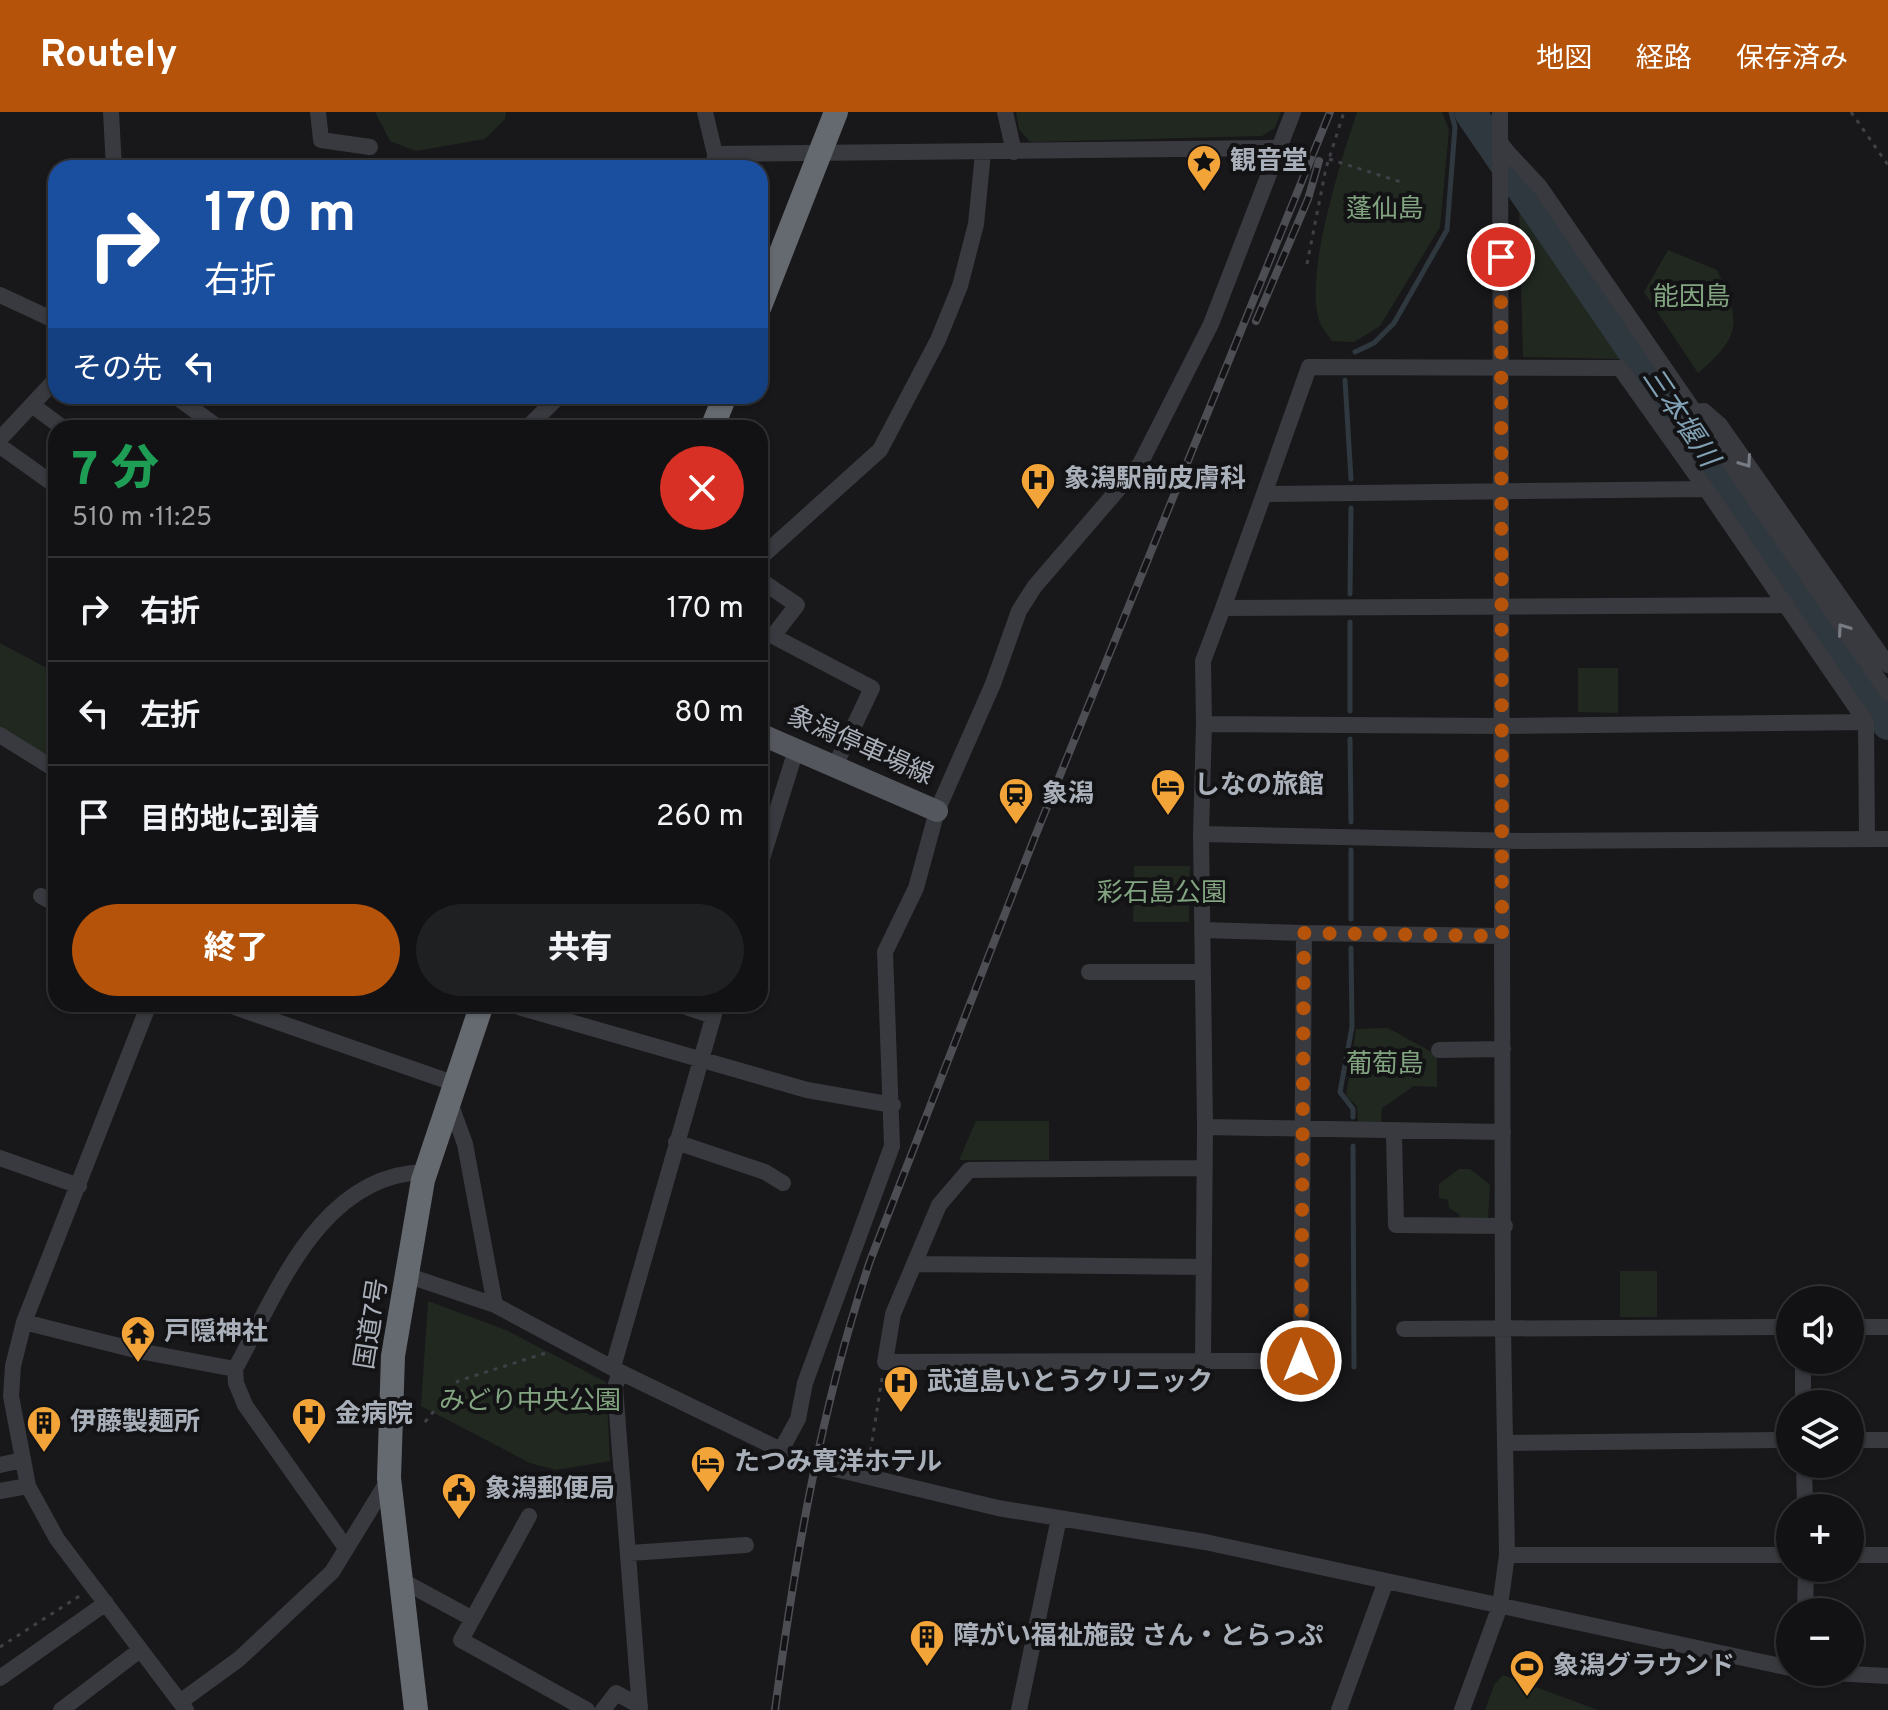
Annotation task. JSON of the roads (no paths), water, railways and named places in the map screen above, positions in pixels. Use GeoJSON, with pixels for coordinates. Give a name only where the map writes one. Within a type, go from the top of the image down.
{"type":"FeatureCollection","features":[{"type":"Feature","properties":{"kind":"highway"},"geometry":{"type":"LineString","coordinates":[[768,285],[836,112]]}},
{"type":"Feature","properties":{"kind":"highway","name":"国道7号"},"geometry":{"type":"LineString","coordinates":[[416,1710],[389,1478],[393,1356],[425,1172],[479,1012]]}},
{"type":"Feature","properties":{"kind":"main road","name":"象潟停車場線"},"geometry":{"type":"LineString","coordinates":[[768,738],[937,811]]}},
{"type":"Feature","properties":{"kind":"street"},"geometry":{"type":"LineString","coordinates":[[111,112],[114,160]]}},
{"type":"Feature","properties":{"kind":"street"},"geometry":{"type":"LineString","coordinates":[[318,112],[321,140],[370,147]]}},
{"type":"Feature","properties":{"kind":"street"},"geometry":{"type":"LineString","coordinates":[[705,112],[714,160]]}},
{"type":"Feature","properties":{"kind":"street"},"geometry":{"type":"LineString","coordinates":[[1005,112],[1014,152]]}},
{"type":"Feature","properties":{"kind":"street"},"geometry":{"type":"LineString","coordinates":[[781,1450],[798,1419],[805,1383],[892,1146],[893,1105],[885,952],[916,888],[937,811],[993,684],[1019,611],[1035,586],[1140,464],[1211,324],[1293,112]]}},
{"type":"Feature","properties":{"kind":"street"},"geometry":{"type":"LineString","coordinates":[[1462,1710],[1500,1606],[1507,1555],[1503,1329],[1500,112]]}},
{"type":"Feature","properties":{"kind":"street"},"geometry":{"type":"LineString","coordinates":[[1500,144],[1540,187],[1692,413],[1888,693]]}},
{"type":"Feature","properties":{"kind":"street"},"geometry":{"type":"LineString","coordinates":[[727,160],[819,153],[1278,148]]}},
{"type":"Feature","properties":{"kind":"street"},"geometry":{"type":"LineString","coordinates":[[768,551],[880,450],[938,340],[960,286],[976,224],[983,153]]}},
{"type":"Feature","properties":{"kind":"street"},"geometry":{"type":"LineString","coordinates":[[0,295],[48,317]]}},
{"type":"Feature","properties":{"kind":"street"},"geometry":{"type":"LineString","coordinates":[[1203,1361],[1203,661],[1309,367],[1620,368],[1866,722],[1867,839]]}},
{"type":"Feature","properties":{"kind":"street"},"geometry":{"type":"LineString","coordinates":[[0,439],[48,388]]}},
{"type":"Feature","properties":{"kind":"street"},"geometry":{"type":"LineString","coordinates":[[186,404],[208,420]]}},
{"type":"Feature","properties":{"kind":"street"},"geometry":{"type":"LineString","coordinates":[[535,420],[551,404]]}},
{"type":"Feature","properties":{"kind":"street"},"geometry":{"type":"LineString","coordinates":[[32,405],[52,420]]}},
{"type":"Feature","properties":{"kind":"street"},"geometry":{"type":"LineString","coordinates":[[1664,430],[1692,413],[1704,411],[1720,425],[1888,665]]}},
{"type":"Feature","properties":{"kind":"street"},"geometry":{"type":"LineString","coordinates":[[0,446],[48,480]]}},
{"type":"Feature","properties":{"kind":"street"},"geometry":{"type":"LineString","coordinates":[[1264,494],[1502,494],[1706,489]]}},
{"type":"Feature","properties":{"kind":"street"},"geometry":{"type":"LineString","coordinates":[[768,585],[797,605],[773,636],[872,688],[835,766]]}},
{"type":"Feature","properties":{"kind":"street"},"geometry":{"type":"LineString","coordinates":[[1223,608],[1787,605]]}},
{"type":"Feature","properties":{"kind":"street"},"geometry":{"type":"LineString","coordinates":[[1204,724],[1503,726],[1866,722]]}},
{"type":"Feature","properties":{"kind":"street"},"geometry":{"type":"LineString","coordinates":[[0,735],[48,765]]}},
{"type":"Feature","properties":{"kind":"street"},"geometry":{"type":"LineString","coordinates":[[768,839],[796,750]]}},
{"type":"Feature","properties":{"kind":"street"},"geometry":{"type":"LineString","coordinates":[[1201,834],[1888,839]]}},
{"type":"Feature","properties":{"kind":"street"},"geometry":{"type":"LineString","coordinates":[[1202,930],[1502,936]]}},
{"type":"Feature","properties":{"kind":"street"},"geometry":{"type":"LineString","coordinates":[[1204,1168],[969,1170],[939,1205],[893,1314],[885,1362],[1301,1361],[1304,933]]}},
{"type":"Feature","properties":{"kind":"street"},"geometry":{"type":"LineString","coordinates":[[1089,972],[1203,972]]}},
{"type":"Feature","properties":{"kind":"street"},"geometry":{"type":"LineString","coordinates":[[146,1012],[24,1322],[13,1366],[11,1396],[28,1486],[57,1539],[183,1706],[286,1619],[332,1572],[389,1478]]}},
{"type":"Feature","properties":{"kind":"street"},"geometry":{"type":"LineString","coordinates":[[247,1012],[451,1090],[465,1144],[495,1305]]}},
{"type":"Feature","properties":{"kind":"street"},"geometry":{"type":"LineString","coordinates":[[535,1012],[807,1090],[893,1105]]}},
{"type":"Feature","properties":{"kind":"street"},"geometry":{"type":"LineString","coordinates":[[640,1708],[616,1370],[676,1142],[714,1012]]}},
{"type":"Feature","properties":{"kind":"street"},"geometry":{"type":"LineString","coordinates":[[1439,1050],[1503,1049]]}},
{"type":"Feature","properties":{"kind":"street"},"geometry":{"type":"LineString","coordinates":[[1205,1127],[1394,1133],[1503,1132]]}},
{"type":"Feature","properties":{"kind":"street"},"geometry":{"type":"LineString","coordinates":[[1394,1133],[1396,1225],[1505,1226]]}},
{"type":"Feature","properties":{"kind":"street"},"geometry":{"type":"LineString","coordinates":[[676,1142],[765,1172],[783,1183]]}},
{"type":"Feature","properties":{"kind":"street"},"geometry":{"type":"LineString","coordinates":[[0,1158],[79,1186]]}},
{"type":"Feature","properties":{"kind":"street"},"geometry":{"type":"LineString","coordinates":[[346,1548],[245,1405],[235,1369],[303,1245],[330,1213],[370,1185],[399,1172],[425,1172]]}},
{"type":"Feature","properties":{"kind":"street"},"geometry":{"type":"LineString","coordinates":[[914,1264],[1204,1267]]}},
{"type":"Feature","properties":{"kind":"street"},"geometry":{"type":"LineString","coordinates":[[409,1276],[495,1305],[616,1370],[781,1450],[867,1477],[998,1508],[1205,1542],[1776,1665]]}},
{"type":"Feature","properties":{"kind":"street"},"geometry":{"type":"LineString","coordinates":[[24,1322],[139,1351],[235,1369]]}},
{"type":"Feature","properties":{"kind":"street"},"geometry":{"type":"LineString","coordinates":[[1404,1329],[1776,1327]]}},
{"type":"Feature","properties":{"kind":"street"},"geometry":{"type":"LineString","coordinates":[[1864,1327],[1888,1327]]}},
{"type":"Feature","properties":{"kind":"street"},"geometry":{"type":"LineString","coordinates":[[1505,1443],[1776,1440]]}},
{"type":"Feature","properties":{"kind":"street"},"geometry":{"type":"LineString","coordinates":[[1864,1440],[1888,1440]]}},
{"type":"Feature","properties":{"kind":"street"},"geometry":{"type":"LineString","coordinates":[[0,1465],[22,1460]]}},
{"type":"Feature","properties":{"kind":"street"},"geometry":{"type":"LineString","coordinates":[[0,1491],[28,1486]]}},
{"type":"Feature","properties":{"kind":"street"},"geometry":{"type":"LineString","coordinates":[[529,1516],[461,1640],[587,1710]]}},
{"type":"Feature","properties":{"kind":"street"},"geometry":{"type":"LineString","coordinates":[[1019,1710],[1059,1518]]}},
{"type":"Feature","properties":{"kind":"street"},"geometry":{"type":"LineString","coordinates":[[630,1553],[746,1545]]}},
{"type":"Feature","properties":{"kind":"street"},"geometry":{"type":"LineString","coordinates":[[1507,1555],[1776,1555]]}},
{"type":"Feature","properties":{"kind":"street"},"geometry":{"type":"LineString","coordinates":[[1864,1555],[1888,1555]]}},
{"type":"Feature","properties":{"kind":"street"},"geometry":{"type":"LineString","coordinates":[[399,1579],[471,1618]]}},
{"type":"Feature","properties":{"kind":"street"},"geometry":{"type":"LineString","coordinates":[[1339,1710],[1386,1581]]}},
{"type":"Feature","properties":{"kind":"street"},"geometry":{"type":"LineString","coordinates":[[0,1678],[106,1603]]}},
{"type":"Feature","properties":{"kind":"street"},"geometry":{"type":"LineString","coordinates":[[61,1710],[140,1650]]}},
{"type":"Feature","properties":{"kind":"street"},"geometry":{"type":"LineString","coordinates":[[1864,1675],[1888,1676]]}},
{"type":"Feature","properties":{"kind":"street"},"geometry":{"type":"LineString","coordinates":[[603,1710],[616,1693],[640,1708]]}},
{"type":"Feature","properties":{"kind":"waterway"},"geometry":{"type":"LineString","coordinates":[[1355,352],[1374,343],[1394,323],[1447,230],[1455,127],[1451,112]]}},
{"type":"Feature","properties":{"kind":"waterway","name":"三本堰川"},"geometry":{"type":"LineString","coordinates":[[1470,112],[1888,724]]}},
{"type":"Feature","properties":{"kind":"waterway"},"geometry":{"type":"LineString","coordinates":[[1345,380],[1351,479]]}},
{"type":"Feature","properties":{"kind":"waterway"},"geometry":{"type":"LineString","coordinates":[[1350,594],[1351,508]]}},
{"type":"Feature","properties":{"kind":"waterway"},"geometry":{"type":"LineString","coordinates":[[1350,622],[1350,711]]}},
{"type":"Feature","properties":{"kind":"waterway"},"geometry":{"type":"LineString","coordinates":[[1350,739],[1351,822]]}},
{"type":"Feature","properties":{"kind":"waterway"},"geometry":{"type":"LineString","coordinates":[[1351,850],[1351,919]]}},
{"type":"Feature","properties":{"kind":"waterway"},"geometry":{"type":"LineString","coordinates":[[1351,948],[1352,1027],[1340,1092],[1353,1109],[1353,1117]]}},
{"type":"Feature","properties":{"kind":"waterway"},"geometry":{"type":"LineString","coordinates":[[1353,1146],[1354,1367]]}},
{"type":"Feature","properties":{"kind":"railway"},"geometry":{"type":"LineString","coordinates":[[775,1710],[791,1596],[812,1483],[837,1371],[870,1261],[1034,839],[1330,112]]}},
{"type":"Feature","properties":{"kind":"railway"},"geometry":{"type":"LineString","coordinates":[[1256,321],[1308,199],[1319,161]]}},
{"type":"Feature","properties":{"kind":"place","name":"観音堂"},"geometry":{"type":"Point","coordinates":[1204,193]}},
{"type":"Feature","properties":{"kind":"place","name":"象潟駅前皮膚科"},"geometry":{"type":"Point","coordinates":[1038,511]}},
{"type":"Feature","properties":{"kind":"place","name":"しなの旅館"},"geometry":{"type":"Point","coordinates":[1168,817]}},
{"type":"Feature","properties":{"kind":"place","name":"象潟"},"geometry":{"type":"Point","coordinates":[1016,826]}},
{"type":"Feature","properties":{"kind":"place","name":"戸隠神社"},"geometry":{"type":"Point","coordinates":[138,1364]}},
{"type":"Feature","properties":{"kind":"place","name":"武道島いとうクリニック"},"geometry":{"type":"Point","coordinates":[901,1414]}},
{"type":"Feature","properties":{"kind":"place","name":"金病院"},"geometry":{"type":"Point","coordinates":[309,1446]}},
{"type":"Feature","properties":{"kind":"place","name":"伊藤製麺所"},"geometry":{"type":"Point","coordinates":[44,1454]}},
{"type":"Feature","properties":{"kind":"place","name":"たつみ寛洋ホテル"},"geometry":{"type":"Point","coordinates":[708,1494]}},
{"type":"Feature","properties":{"kind":"place","name":"象潟郵便局"},"geometry":{"type":"Point","coordinates":[459,1521]}},
{"type":"Feature","properties":{"kind":"place","name":"障がい福祉施設 さん・とらっぷ"},"geometry":{"type":"Point","coordinates":[927,1668]}},
{"type":"Feature","properties":{"kind":"place","name":"象潟グラウンド"},"geometry":{"type":"Point","coordinates":[1527,1698]}},
{"type":"Feature","properties":{"kind":"park label","name":"蓬仙島"},"geometry":{"type":"Point","coordinates":[1385,210]}},
{"type":"Feature","properties":{"kind":"park label","name":"能因島"},"geometry":{"type":"Point","coordinates":[1692,298]}},
{"type":"Feature","properties":{"kind":"park label","name":"彩石島公園"},"geometry":{"type":"Point","coordinates":[1162,894]}},
{"type":"Feature","properties":{"kind":"park label","name":"葡萄島"},"geometry":{"type":"Point","coordinates":[1385,1065]}},
{"type":"Feature","properties":{"kind":"park label","name":"みどり中央公園"},"geometry":{"type":"Point","coordinates":[530,1402]}}]}
